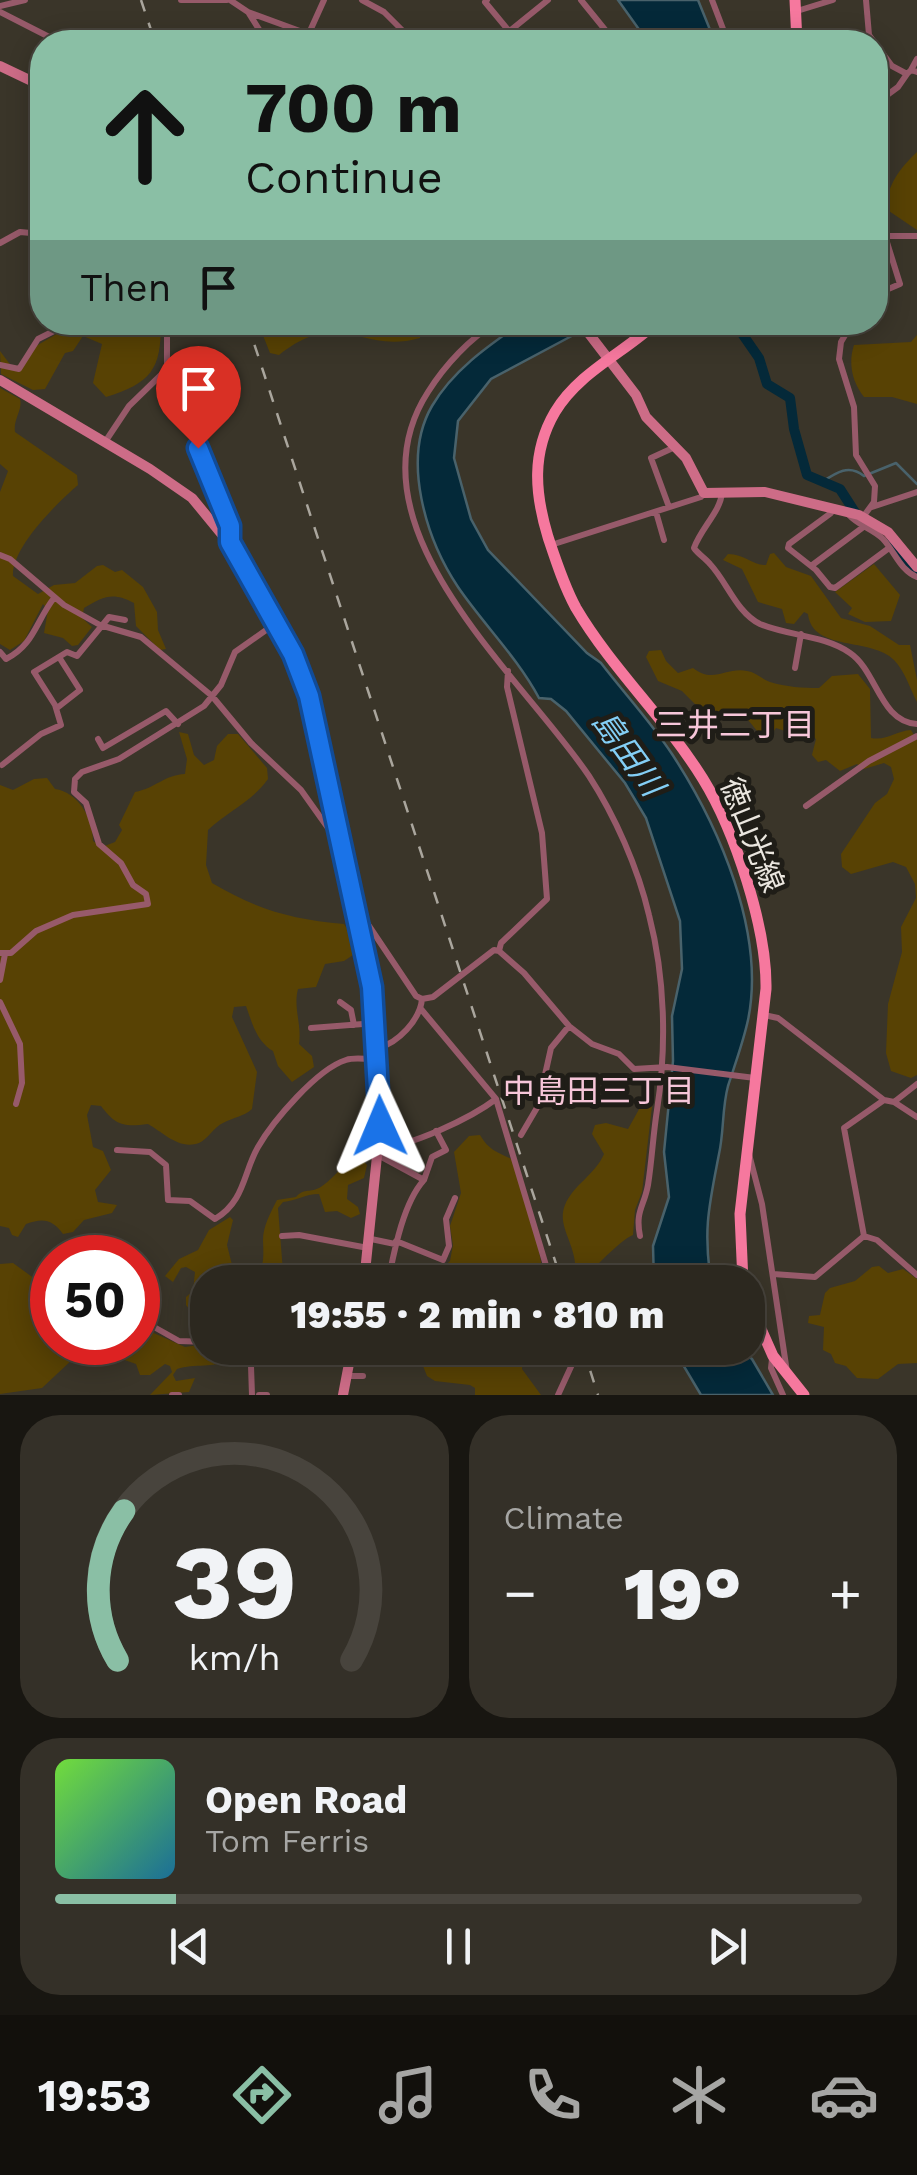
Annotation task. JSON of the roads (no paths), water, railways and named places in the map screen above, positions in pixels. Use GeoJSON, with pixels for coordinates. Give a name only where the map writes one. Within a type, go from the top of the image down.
{"type":"FeatureCollection","features":[{"type":"Feature","properties":{"kind":"main road"},"geometry":{"type":"LineString","coordinates":[[0,66],[30,80]]}},
{"type":"Feature","properties":{"kind":"main road"},"geometry":{"type":"LineString","coordinates":[[590,335],[636,395],[646,417],[678,446],[704,493],[764,492],[850,513],[888,532],[917,567]]}},
{"type":"Feature","properties":{"kind":"main road","name":"徳山光線"},"geometry":{"type":"LineString","coordinates":[[638,335],[607,356],[566,396],[545,432],[536,490],[551,545],[576,607],[712,794],[763,937],[764,1015],[752,1078],[740,1214],[742,1265]]}},
{"type":"Feature","properties":{"kind":"main road"},"geometry":{"type":"LineString","coordinates":[[0,380],[192,498],[230,542],[300,670],[356,908],[376,1023],[378,1152],[367,1265]]}},
{"type":"Feature","properties":{"kind":"main road"},"geometry":{"type":"LineString","coordinates":[[765,1338],[773,1356],[804,1395]]}},
{"type":"Feature","properties":{"kind":"main road"},"geometry":{"type":"LineString","coordinates":[[343,1395],[348,1365]]}},
{"type":"Feature","properties":{"kind":"street"},"geometry":{"type":"LineString","coordinates":[[0,9],[24,0]]}},
{"type":"Feature","properties":{"kind":"street"},"geometry":{"type":"LineString","coordinates":[[181,0],[228,0],[248,12],[297,30]]}},
{"type":"Feature","properties":{"kind":"street"},"geometry":{"type":"LineString","coordinates":[[310,30],[324,0]]}},
{"type":"Feature","properties":{"kind":"street"},"geometry":{"type":"LineString","coordinates":[[362,0],[384,12],[402,30]]}},
{"type":"Feature","properties":{"kind":"street"},"geometry":{"type":"LineString","coordinates":[[487,0],[507,30]]}},
{"type":"Feature","properties":{"kind":"street"},"geometry":{"type":"LineString","coordinates":[[511,30],[548,0]]}},
{"type":"Feature","properties":{"kind":"street"},"geometry":{"type":"LineString","coordinates":[[581,0],[605,30]]}},
{"type":"Feature","properties":{"kind":"street"},"geometry":{"type":"LineString","coordinates":[[712,0],[723,30]]}},
{"type":"Feature","properties":{"kind":"street"},"geometry":{"type":"LineString","coordinates":[[796,6],[833,0]]}},
{"type":"Feature","properties":{"kind":"street"},"geometry":{"type":"LineString","coordinates":[[866,0],[869,30]]}},
{"type":"Feature","properties":{"kind":"street"},"geometry":{"type":"LineString","coordinates":[[0,9],[38,30]]}},
{"type":"Feature","properties":{"kind":"street"},"geometry":{"type":"LineString","coordinates":[[248,12],[259,30]]}},
{"type":"Feature","properties":{"kind":"street"},"geometry":{"type":"LineString","coordinates":[[888,94],[911,72],[917,59]]}},
{"type":"Feature","properties":{"kind":"street"},"geometry":{"type":"LineString","coordinates":[[888,60],[892,66],[911,72]]}},
{"type":"Feature","properties":{"kind":"street"},"geometry":{"type":"LineString","coordinates":[[0,244],[20,232],[30,233]]}},
{"type":"Feature","properties":{"kind":"street"},"geometry":{"type":"LineString","coordinates":[[888,236],[917,236]]}},
{"type":"Feature","properties":{"kind":"street"},"geometry":{"type":"LineString","coordinates":[[888,248],[900,284],[888,288]]}},
{"type":"Feature","properties":{"kind":"street"},"geometry":{"type":"LineString","coordinates":[[0,365],[18,369],[38,339],[46,335]]}},
{"type":"Feature","properties":{"kind":"street"},"geometry":{"type":"LineString","coordinates":[[167,335],[166,370],[230,526],[230,542]]}},
{"type":"Feature","properties":{"kind":"street"},"geometry":{"type":"LineString","coordinates":[[479,335],[422,400],[408,439],[406,481],[415,528],[434,568],[463,614],[596,788],[645,898],[658,957],[664,1067],[648,1188],[636,1218],[640,1236]]}},
{"type":"Feature","properties":{"kind":"street"},"geometry":{"type":"LineString","coordinates":[[811,566],[863,522],[872,506],[875,486],[856,455],[854,407],[840,358],[840,342],[845,335]]}},
{"type":"Feature","properties":{"kind":"street"},"geometry":{"type":"LineString","coordinates":[[105,442],[129,406],[166,370]]}},
{"type":"Feature","properties":{"kind":"street"},"geometry":{"type":"LineString","coordinates":[[669,506],[651,458],[678,446]]}},
{"type":"Feature","properties":{"kind":"street"},"geometry":{"type":"LineString","coordinates":[[722,492],[720,508],[706,522],[695,543],[695,552],[710,563],[743,610],[757,622],[853,655],[891,712],[900,721],[917,724]]}},
{"type":"Feature","properties":{"kind":"street"},"geometry":{"type":"LineString","coordinates":[[872,506],[917,492]]}},
{"type":"Feature","properties":{"kind":"street"},"geometry":{"type":"LineString","coordinates":[[551,545],[704,493]]}},
{"type":"Feature","properties":{"kind":"street"},"geometry":{"type":"LineString","coordinates":[[832,508],[831,514],[788,548],[830,588],[889,548]]}},
{"type":"Feature","properties":{"kind":"street"},"geometry":{"type":"LineString","coordinates":[[656,512],[664,540]]}},
{"type":"Feature","properties":{"kind":"street"},"geometry":{"type":"LineString","coordinates":[[863,522],[907,572],[917,577]]}},
{"type":"Feature","properties":{"kind":"street"},"geometry":{"type":"LineString","coordinates":[[0,555],[10,558],[54,598],[100,625],[141,637],[212,696],[251,744],[301,790],[333,835],[340,836]]}},
{"type":"Feature","properties":{"kind":"street"},"geometry":{"type":"LineString","coordinates":[[0,652],[6,659],[29,643],[54,598]]}},
{"type":"Feature","properties":{"kind":"street"},"geometry":{"type":"LineString","coordinates":[[2,765],[42,734],[59,727],[56,708],[34,672],[67,652],[78,656],[108,617],[125,620]]}},
{"type":"Feature","properties":{"kind":"street"},"geometry":{"type":"LineString","coordinates":[[0,980],[2,954],[19,949],[36,930],[72,915],[148,904],[146,894],[133,884],[121,863],[99,844],[86,803],[76,795],[73,786],[78,774],[119,760],[178,724],[221,686],[235,652],[276,623]]}},
{"type":"Feature","properties":{"kind":"street"},"geometry":{"type":"LineString","coordinates":[[795,668],[800,634]]}},
{"type":"Feature","properties":{"kind":"street"},"geometry":{"type":"LineString","coordinates":[[56,708],[80,690],[59,657]]}},
{"type":"Feature","properties":{"kind":"street"},"geometry":{"type":"LineString","coordinates":[[499,951],[502,943],[547,899],[542,833],[507,686],[508,671]]}},
{"type":"Feature","properties":{"kind":"street"},"geometry":{"type":"LineString","coordinates":[[98,739],[103,748],[166,711],[178,724]]}},
{"type":"Feature","properties":{"kind":"street"},"geometry":{"type":"LineString","coordinates":[[806,806],[869,761],[917,736]]}},
{"type":"Feature","properties":{"kind":"street"},"geometry":{"type":"LineString","coordinates":[[356,908],[416,996],[422,999],[433,997],[494,950],[499,951],[535,984],[569,1026],[592,1044],[614,1052],[634,1070],[664,1067],[752,1078]]}},
{"type":"Feature","properties":{"kind":"street"},"geometry":{"type":"LineString","coordinates":[[363,943],[374,938],[380,940]]}},
{"type":"Feature","properties":{"kind":"street"},"geometry":{"type":"LineString","coordinates":[[117,1150],[150,1152],[166,1165],[168,1200],[190,1201],[216,1219],[231,1207],[242,1190],[259,1144],[288,1104],[334,1065],[378,1054],[414,1022],[422,1009],[422,999]]}},
{"type":"Feature","properties":{"kind":"street"},"geometry":{"type":"LineString","coordinates":[[0,1002],[20,1044],[22,1083],[16,1104]]}},
{"type":"Feature","properties":{"kind":"street"},"geometry":{"type":"LineString","coordinates":[[340,1002],[352,1010],[354,1025]]}},
{"type":"Feature","properties":{"kind":"street"},"geometry":{"type":"LineString","coordinates":[[422,1009],[496,1099],[546,1265]]}},
{"type":"Feature","properties":{"kind":"street"},"geometry":{"type":"LineString","coordinates":[[764,1015],[778,1018],[884,1100],[917,1117]]}},
{"type":"Feature","properties":{"kind":"street"},"geometry":{"type":"LineString","coordinates":[[311,1028],[376,1023]]}},
{"type":"Feature","properties":{"kind":"street"},"geometry":{"type":"LineString","coordinates":[[521,1135],[538,1106],[551,1048],[569,1026]]}},
{"type":"Feature","properties":{"kind":"street"},"geometry":{"type":"LineString","coordinates":[[894,1102],[917,1084]]}},
{"type":"Feature","properties":{"kind":"street"},"geometry":{"type":"LineString","coordinates":[[378,1152],[436,1131],[482,1110],[496,1099]]}},
{"type":"Feature","properties":{"kind":"street"},"geometry":{"type":"LineString","coordinates":[[864,1236],[844,1128],[884,1100]]}},
{"type":"Feature","properties":{"kind":"street"},"geometry":{"type":"LineString","coordinates":[[391,1265],[395,1243],[416,1190],[432,1157],[446,1150],[436,1131]]}},
{"type":"Feature","properties":{"kind":"street"},"geometry":{"type":"LineString","coordinates":[[378,1152],[424,1180]]}},
{"type":"Feature","properties":{"kind":"street"},"geometry":{"type":"LineString","coordinates":[[747,1152],[756,1174],[786,1374]]}},
{"type":"Feature","properties":{"kind":"street"},"geometry":{"type":"LineString","coordinates":[[282,1236],[395,1243],[443,1260],[449,1246],[446,1219],[454,1198]]}},
{"type":"Feature","properties":{"kind":"street"},"geometry":{"type":"LineString","coordinates":[[773,1274],[814,1276],[864,1236]]}},
{"type":"Feature","properties":{"kind":"street"},"geometry":{"type":"LineString","coordinates":[[864,1236],[876,1240],[917,1275]]}},
{"type":"Feature","properties":{"kind":"street"},"geometry":{"type":"LineString","coordinates":[[160,1331],[178,1341],[190,1341]]}},
{"type":"Feature","properties":{"kind":"street"},"geometry":{"type":"LineString","coordinates":[[773,1356],[770,1368],[783,1395]]}},
{"type":"Feature","properties":{"kind":"street"},"geometry":{"type":"LineString","coordinates":[[249,1365],[255,1395],[267,1395]]}},
{"type":"Feature","properties":{"kind":"street"},"geometry":{"type":"LineString","coordinates":[[558,1395],[572,1365]]}},
{"type":"Feature","properties":{"kind":"street"},"geometry":{"type":"LineString","coordinates":[[346,1376],[363,1376]]}},
{"type":"Feature","properties":{"kind":"water"},"geometry":{"type":"Polygon","coordinates":[[[618,0],[698,0],[710,30],[639,30],[618,0]]]}},
{"type":"Feature","properties":{"kind":"water","name":"島田川"},"geometry":{"type":"Polygon","coordinates":[[[505,335],[574,335],[491,379],[458,421],[454,458],[471,519],[488,550],[601,663],[664,742],[706,814],[734,881],[744,917],[752,987],[746,1029],[726,1094],[707,1232],[709,1265],[654,1265],[653,1246],[669,1197],[664,1152],[673,1061],[672,1016],[682,969],[680,921],[646,818],[625,783],[566,711],[551,699],[539,698],[458,587],[436,546],[421,498],[418,450],[423,427],[440,393],[461,370],[505,335]]]}},
{"type":"Feature","properties":{"kind":"water"},"geometry":{"type":"Polygon","coordinates":[[[683,1365],[756,1365],[773,1395],[701,1395],[683,1365]]]}},
{"type":"Feature","properties":{"kind":"waterway"},"geometry":{"type":"LineString","coordinates":[[743,335],[759,358],[767,384],[790,398],[807,475],[840,489],[858,517]]}},
{"type":"Feature","properties":{"kind":"waterway"},"geometry":{"type":"LineString","coordinates":[[822,482],[843,471],[853,470],[864,476],[896,463],[917,484]]}},
{"type":"Feature","properties":{"kind":"waterway"},"geometry":{"type":"LineString","coordinates":[[891,543],[906,566],[917,573]]}},
{"type":"Feature","properties":{"kind":"railway"},"geometry":{"type":"LineString","coordinates":[[141,0],[151,30]]}},
{"type":"Feature","properties":{"kind":"railway"},"geometry":{"type":"LineString","coordinates":[[251,335],[556,1265]]}},
{"type":"Feature","properties":{"kind":"railway"},"geometry":{"type":"LineString","coordinates":[[588,1365],[598,1395]]}},
{"type":"Feature","properties":{"kind":"district","name":"三井二丁目"},"geometry":{"type":"Point","coordinates":[735,725]}},
{"type":"Feature","properties":{"kind":"district","name":"中島田三丁目"},"geometry":{"type":"Point","coordinates":[599,1091]}}]}
